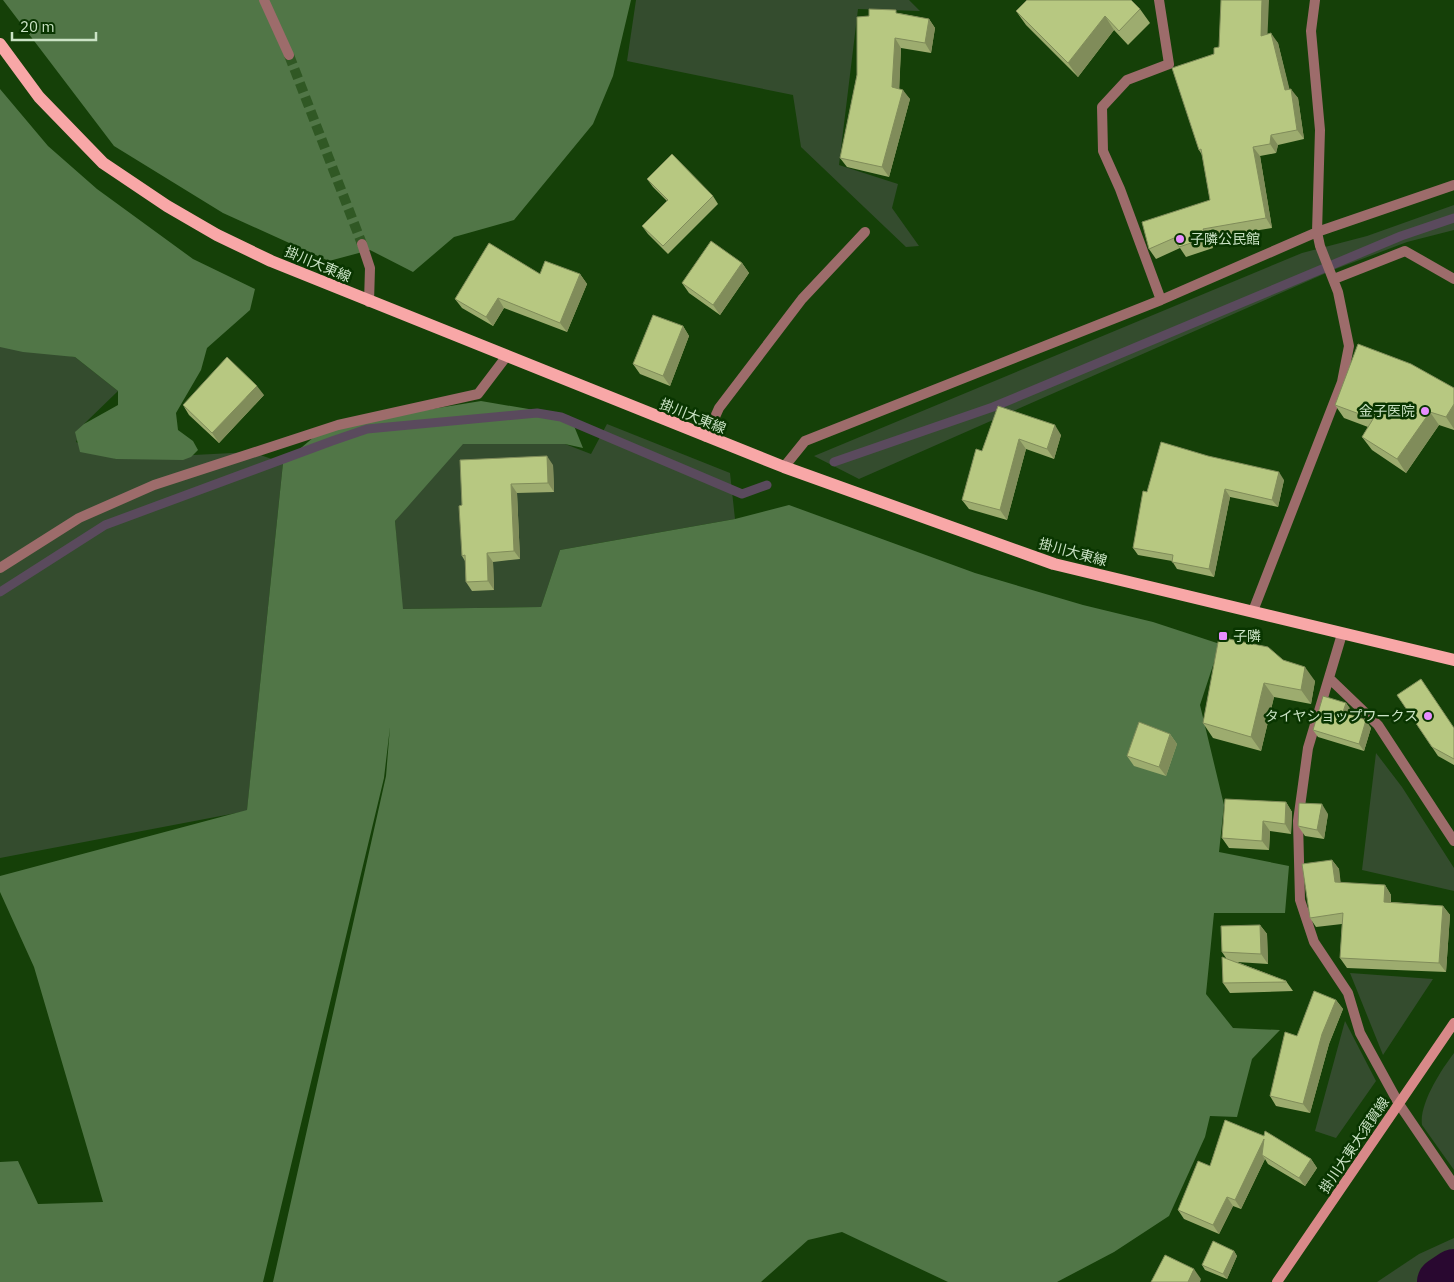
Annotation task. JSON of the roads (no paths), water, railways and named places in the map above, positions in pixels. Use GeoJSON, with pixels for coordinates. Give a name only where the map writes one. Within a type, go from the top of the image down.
{"type":"FeatureCollection","features":[{"type":"Feature","properties":{"kind":"main road","name":"掛川大東線"},"geometry":{"type":"LineString","coordinates":[[0,44],[39,97],[103,163],[167,206],[217,235],[271,261],[368,302],[706,437],[1054,564],[1454,660]]}},
{"type":"Feature","properties":{"kind":"main road","name":"掛川大東大須賀線"},"geometry":{"type":"LineString","coordinates":[[1277,1282],[1454,1023]]}},
{"type":"Feature","properties":{"kind":"street"},"geometry":{"type":"LineString","coordinates":[[264,0],[289,55]]}},
{"type":"Feature","properties":{"kind":"street"},"geometry":{"type":"LineString","coordinates":[[1159,0],[1168,64],[1127,80],[1102,107],[1101,134],[1103,151],[1120,189],[1161,300]]}},
{"type":"Feature","properties":{"kind":"street"},"geometry":{"type":"LineString","coordinates":[[1253,611],[1342,382],[1348,346],[1333,276],[1320,246],[1317,232],[1320,130],[1311,31],[1315,0]]}},
{"type":"Feature","properties":{"kind":"street"},"geometry":{"type":"LineString","coordinates":[[784,467],[805,442],[1161,300],[1317,232],[1454,186]]}},
{"type":"Feature","properties":{"kind":"street"},"geometry":{"type":"LineString","coordinates":[[706,437],[719,408],[802,299],[865,232]]}},
{"type":"Feature","properties":{"kind":"street"},"geometry":{"type":"LineString","coordinates":[[362,244],[370,268],[368,302]]}},
{"type":"Feature","properties":{"kind":"street"},"geometry":{"type":"LineString","coordinates":[[1333,276],[1405,251],[1454,279]]}},
{"type":"Feature","properties":{"kind":"street"},"geometry":{"type":"LineString","coordinates":[[0,568],[79,518],[154,485],[338,425],[478,394],[506,357]]}},
{"type":"Feature","properties":{"kind":"street"},"geometry":{"type":"LineString","coordinates":[[1342,634],[1308,748],[1298,821],[1300,900],[1314,942],[1348,993],[1360,1033],[1399,1104],[1454,1184]]}},
{"type":"Feature","properties":{"kind":"street"},"geometry":{"type":"LineString","coordinates":[[1329,678],[1378,725],[1454,842]]}},
{"type":"Feature","properties":{"kind":"waterway"},"geometry":{"type":"LineString","coordinates":[[834,462],[993,407],[1401,236],[1454,218]]}},
{"type":"Feature","properties":{"kind":"waterway"},"geometry":{"type":"LineString","coordinates":[[0,592],[105,525],[367,429],[537,413],[561,417],[742,494],[767,485]]}},
{"type":"Feature","properties":{"kind":"waterway"},"geometry":{"type":"LineString","coordinates":[[1442,1282],[1454,1274]]}},
{"type":"Feature","properties":{"kind":"tunnel"},"geometry":{"type":"LineString","coordinates":[[289,55],[362,244]]}},
{"type":"Feature","properties":{"kind":"place","name":"子隣公民館"},"geometry":{"type":"Point","coordinates":[1180,239]}},
{"type":"Feature","properties":{"kind":"place","name":"金子医院"},"geometry":{"type":"Point","coordinates":[1425,411]}},
{"type":"Feature","properties":{"kind":"place","name":"子隣"},"geometry":{"type":"Point","coordinates":[1223,636]}},
{"type":"Feature","properties":{"kind":"place","name":"タイヤショップワークス"},"geometry":{"type":"Point","coordinates":[1428,716]}}]}
